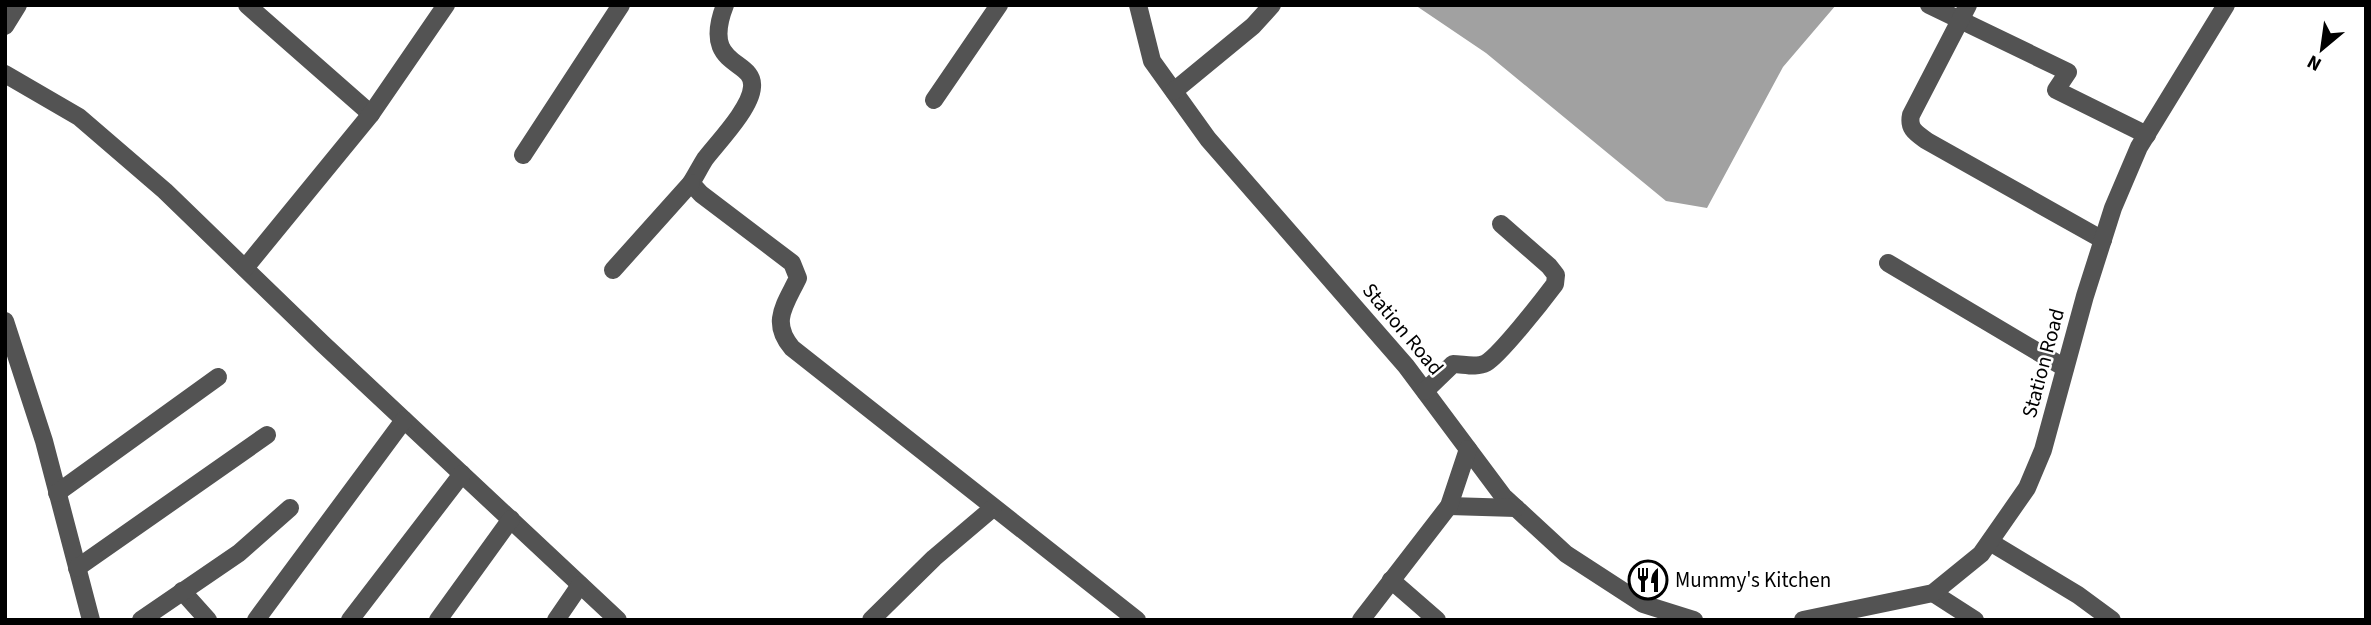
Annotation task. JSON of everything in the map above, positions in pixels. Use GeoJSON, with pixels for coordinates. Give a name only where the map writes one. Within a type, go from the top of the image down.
{"type":"FeatureCollection","features":[{"type":"Feature","properties":{"kind":"street"},"geometry":{"type":"LineString","coordinates":[[5,26],[18,5]]}},
{"type":"Feature","properties":{"kind":"street"},"geometry":{"type":"LineString","coordinates":[[247,5],[266,11],[372,114]]}},
{"type":"Feature","properties":{"kind":"street"},"geometry":{"type":"LineString","coordinates":[[245,268],[372,114],[446,5]]}},
{"type":"Feature","properties":{"kind":"street"},"geometry":{"type":"LineString","coordinates":[[523,155],[621,5]]}},
{"type":"Feature","properties":{"kind":"street"},"geometry":{"type":"LineString","coordinates":[[613,270],[691,183],[705,160],[729,131],[751,94],[751,78],[746,71],[726,57],[720,48],[717,33],[724,5]]}},
{"type":"Feature","properties":{"kind":"street","name":"Station Road"},"geometry":{"type":"LineString","coordinates":[[1138,5],[1152,61],[1209,139],[1406,366],[1503,496],[1566,554],[1643,604],[1694,620]]}},
{"type":"Feature","properties":{"kind":"street"},"geometry":{"type":"LineString","coordinates":[[1174,91],[1253,26],[1272,5]]}},
{"type":"Feature","properties":{"kind":"street"},"geometry":{"type":"LineString","coordinates":[[1929,5],[1964,12],[2067,72],[2056,90],[2147,135]]}},
{"type":"Feature","properties":{"kind":"street","name":"Station Road"},"geometry":{"type":"LineString","coordinates":[[1803,620],[1933,593],[1981,554],[1990,542],[2027,488],[2043,450],[2113,208],[2139,147],[2226,5]]}},
{"type":"Feature","properties":{"kind":"street"},"geometry":{"type":"LineString","coordinates":[[934,100],[991,8]]}},
{"type":"Feature","properties":{"kind":"street"},"geometry":{"type":"LineString","coordinates":[[1964,12],[1911,115],[1909,124],[1912,129],[1927,141],[2103,240]]}},
{"type":"Feature","properties":{"kind":"street"},"geometry":{"type":"LineString","coordinates":[[5,74],[79,117],[165,191],[618,620]]}},
{"type":"Feature","properties":{"kind":"street"},"geometry":{"type":"LineString","coordinates":[[691,183],[719,209],[792,263],[797,278],[780,320],[782,336],[792,348],[1137,620]]}},
{"type":"Feature","properties":{"kind":"street"},"geometry":{"type":"LineString","coordinates":[[1425,391],[1453,364],[1486,363],[1555,284],[1556,275],[1549,266],[1500,224]]}},
{"type":"Feature","properties":{"kind":"street"},"geometry":{"type":"LineString","coordinates":[[1888,263],[2065,368]]}},
{"type":"Feature","properties":{"kind":"street"},"geometry":{"type":"LineString","coordinates":[[5,321],[44,441],[91,620]]}},
{"type":"Feature","properties":{"kind":"street"},"geometry":{"type":"LineString","coordinates":[[57,493],[218,377]]}},
{"type":"Feature","properties":{"kind":"street"},"geometry":{"type":"LineString","coordinates":[[256,620],[404,420]]}},
{"type":"Feature","properties":{"kind":"street"},"geometry":{"type":"LineString","coordinates":[[77,568],[267,435]]}},
{"type":"Feature","properties":{"kind":"street"},"geometry":{"type":"LineString","coordinates":[[1360,620],[1449,506],[1468,449]]}},
{"type":"Feature","properties":{"kind":"street"},"geometry":{"type":"LineString","coordinates":[[350,620],[462,474]]}},
{"type":"Feature","properties":{"kind":"street"},"geometry":{"type":"LineString","coordinates":[[1449,506],[1516,508]]}},
{"type":"Feature","properties":{"kind":"street"},"geometry":{"type":"LineString","coordinates":[[141,620],[239,553],[290,508]]}},
{"type":"Feature","properties":{"kind":"street"},"geometry":{"type":"LineString","coordinates":[[872,620],[934,558],[993,508]]}},
{"type":"Feature","properties":{"kind":"street"},"geometry":{"type":"LineString","coordinates":[[438,620],[510,519]]}},
{"type":"Feature","properties":{"kind":"street"},"geometry":{"type":"LineString","coordinates":[[1990,542],[2078,595],[2112,620]]}},
{"type":"Feature","properties":{"kind":"street"},"geometry":{"type":"LineString","coordinates":[[1391,580],[1437,620]]}},
{"type":"Feature","properties":{"kind":"street"},"geometry":{"type":"LineString","coordinates":[[556,620],[580,585]]}},
{"type":"Feature","properties":{"kind":"street"},"geometry":{"type":"LineString","coordinates":[[182,592],[208,620]]}},
{"type":"Feature","properties":{"kind":"street"},"geometry":{"type":"LineString","coordinates":[[1933,593],[1975,620]]}},
{"type":"Feature","properties":{"kind":"shaded area"},"geometry":{"type":"Polygon","coordinates":[[[1415,5],[1836,5],[1783,67],[1707,208],[1666,201],[1486,53],[1415,5]]]}},
{"type":"Feature","properties":{"kind":"place","name":"Mummy's Kitchen"},"geometry":{"type":"Point","coordinates":[1648,580]}}]}
